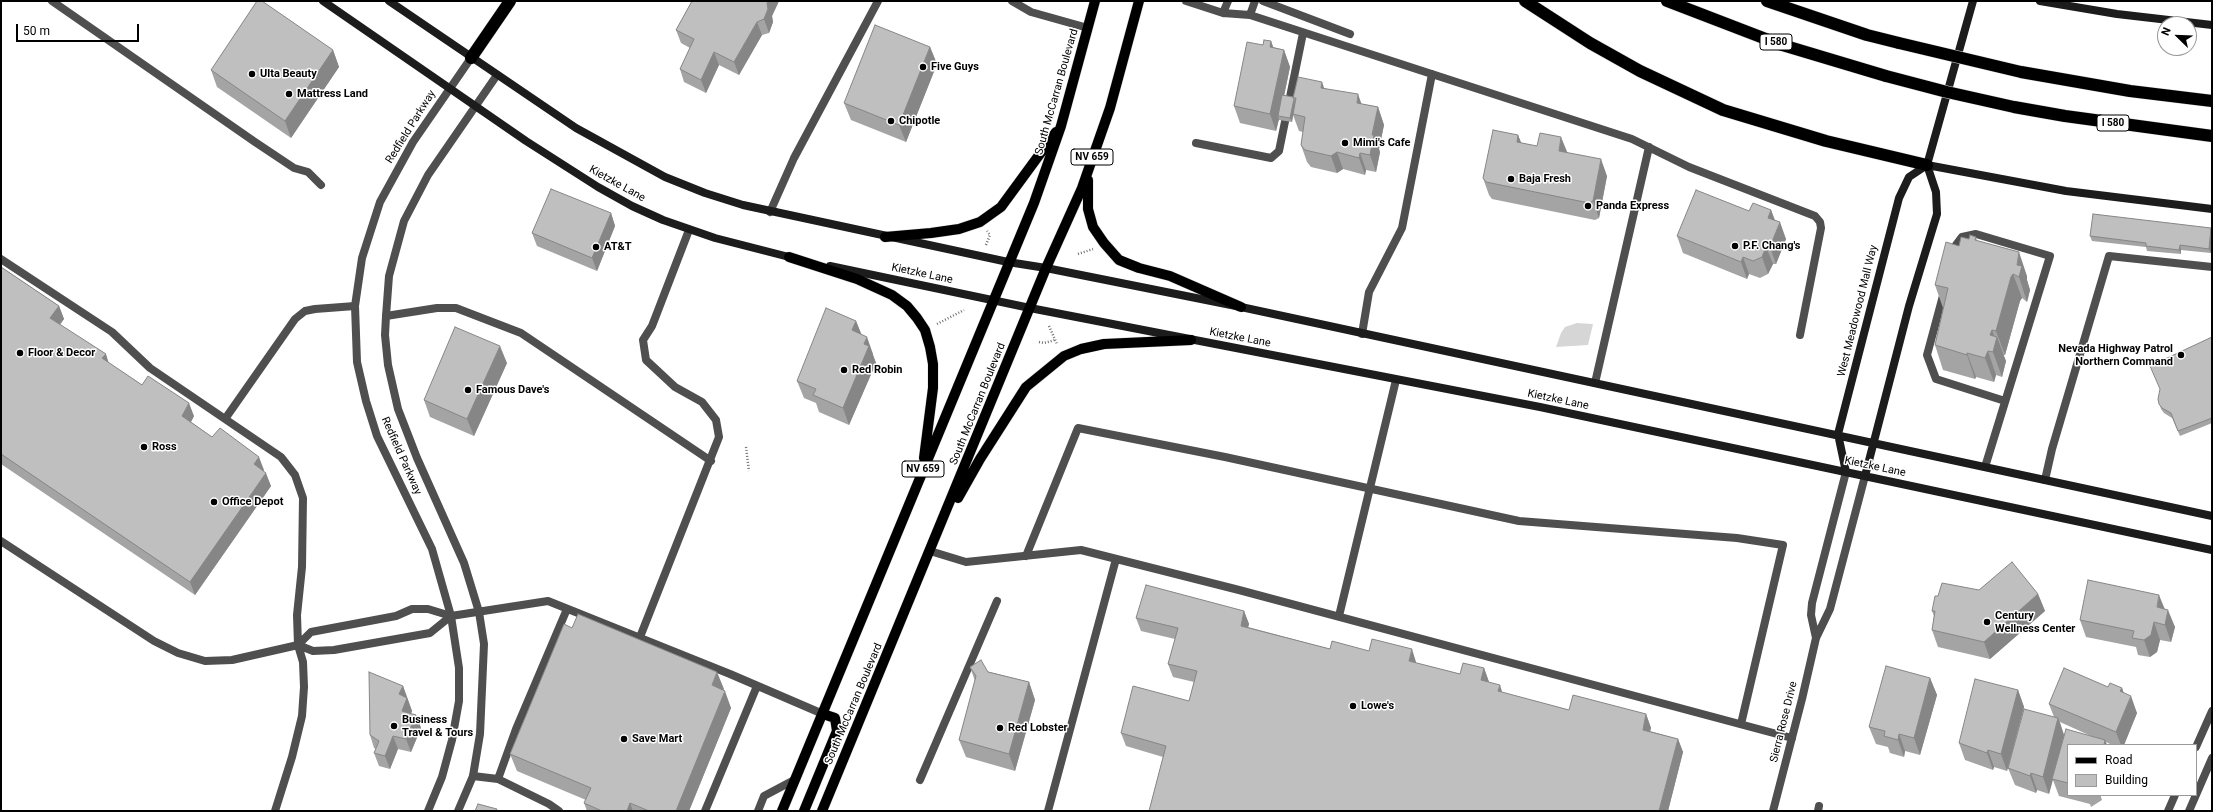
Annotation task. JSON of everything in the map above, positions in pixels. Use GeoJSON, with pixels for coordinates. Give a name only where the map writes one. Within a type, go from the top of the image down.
{"type":"FeatureCollection","features":[{"type":"Feature","properties":{"kind":"highway"},"geometry":{"type":"LineString","coordinates":[[471,58],[510,1]]}},
{"type":"Feature","properties":{"kind":"highway"},"geometry":{"type":"LineString","coordinates":[[1525,1],[1590,43],[1640,71],[1723,110],[1819,139],[1927,165]]}},
{"type":"Feature","properties":{"kind":"highway","name":"I 580"},"geometry":{"type":"LineString","coordinates":[[1667,1],[1780,44],[1886,76],[1947,92],[2065,116],[2212,136]]}},
{"type":"Feature","properties":{"kind":"highway"},"geometry":{"type":"LineString","coordinates":[[1766,1],[1899,43],[2021,72],[2130,91],[2212,100]]}},
{"type":"Feature","properties":{"kind":"main road","name":"Kietzke Lane"},"geometry":{"type":"LineString","coordinates":[[323,1],[449,88],[598,187],[632,206],[689,230],[744,247],[1030,308],[1540,407],[2212,550]]}},
{"type":"Feature","properties":{"kind":"main road","name":"Kietzke Lane"},"geometry":{"type":"LineString","coordinates":[[389,1],[576,128],[644,168],[705,193],[770,212],[1008,262],[1046,268],[1242,307],[1362,334],[1838,434],[2212,516]]}},
{"type":"Feature","properties":{"kind":"main road","name":"South McCarran Boulevard"},"geometry":{"type":"LineString","coordinates":[[782,811],[992,300],[1034,203],[1061,126],[1095,1]]}},
{"type":"Feature","properties":{"kind":"main road","name":"South McCarran Boulevard"},"geometry":{"type":"LineString","coordinates":[[822,811],[1089,167],[1118,80],[1139,1]]}},
{"type":"Feature","properties":{"kind":"main road"},"geometry":{"type":"LineString","coordinates":[[1865,476],[1909,306],[1938,214],[1936,192],[1927,165],[1973,1]]}},
{"type":"Feature","properties":{"kind":"main road"},"geometry":{"type":"LineString","coordinates":[[2040,1],[2117,14],[2212,26]]}},
{"type":"Feature","properties":{"kind":"main road"},"geometry":{"type":"LineString","coordinates":[[885,237],[931,233],[959,228],[980,222],[1001,207],[1061,126]]}},
{"type":"Feature","properties":{"kind":"main road"},"geometry":{"type":"LineString","coordinates":[[1927,165],[2066,191],[2212,209]]}},
{"type":"Feature","properties":{"kind":"main road","name":"West Meadowood Mall Way"},"geometry":{"type":"LineString","coordinates":[[1846,472],[1838,434],[1899,198],[1909,177],[1927,165]]}},
{"type":"Feature","properties":{"kind":"main road"},"geometry":{"type":"LineString","coordinates":[[1089,167],[1088,209],[1093,227],[1104,243],[1119,260],[1139,268],[1170,276],[1242,307]]}},
{"type":"Feature","properties":{"kind":"main road"},"geometry":{"type":"LineString","coordinates":[[789,257],[857,278],[892,295],[907,306],[917,318],[924,330],[930,347],[933,364],[933,388],[922,472]]}},
{"type":"Feature","properties":{"kind":"main road"},"geometry":{"type":"LineString","coordinates":[[936,536],[980,459],[1026,387],[1064,356],[1082,349],[1104,344],[1191,340]]}},
{"type":"Feature","properties":{"kind":"main road"},"geometry":{"type":"LineString","coordinates":[[804,811],[836,731],[835,718],[823,714]]}},
{"type":"Feature","properties":{"kind":"street"},"geometry":{"type":"LineString","coordinates":[[52,1],[255,142],[294,168],[308,172],[320,185]]}},
{"type":"Feature","properties":{"kind":"street"},"geometry":{"type":"LineString","coordinates":[[770,212],[794,158],[878,1]]}},
{"type":"Feature","properties":{"kind":"street"},"geometry":{"type":"LineString","coordinates":[[1012,1],[1031,12],[1088,28]]}},
{"type":"Feature","properties":{"kind":"street"},"geometry":{"type":"LineString","coordinates":[[1186,1],[1223,13],[1250,15],[1632,139],[1689,167],[1815,216],[1820,222],[1821,228],[1800,335]]}},
{"type":"Feature","properties":{"kind":"street"},"geometry":{"type":"LineString","coordinates":[[1223,13],[1228,1]]}},
{"type":"Feature","properties":{"kind":"street"},"geometry":{"type":"LineString","coordinates":[[1250,15],[1255,1]]}},
{"type":"Feature","properties":{"kind":"street"},"geometry":{"type":"LineString","coordinates":[[1263,1],[1350,34]]}},
{"type":"Feature","properties":{"kind":"street"},"geometry":{"type":"LineString","coordinates":[[1196,143],[1272,158],[1279,151],[1303,33]]}},
{"type":"Feature","properties":{"kind":"street","name":"Redfield Parkway"},"geometry":{"type":"LineString","coordinates":[[428,811],[442,777],[452,740],[459,701],[459,668],[451,616],[432,549],[377,436],[366,401],[357,362],[355,306],[362,258],[380,202],[413,142],[471,58]]}},
{"type":"Feature","properties":{"kind":"street"},"geometry":{"type":"LineString","coordinates":[[1362,334],[1369,292],[1402,228],[1432,74]]}},
{"type":"Feature","properties":{"kind":"street","name":"Redfield Parkway"},"geometry":{"type":"LineString","coordinates":[[458,811],[473,776],[480,734],[484,644],[479,612],[464,563],[417,458],[398,409],[388,366],[385,335],[386,316],[389,276],[404,221],[428,175],[497,75]]}},
{"type":"Feature","properties":{"kind":"street"},"geometry":{"type":"LineString","coordinates":[[1595,382],[1649,148]]}},
{"type":"Feature","properties":{"kind":"street"},"geometry":{"type":"LineString","coordinates":[[640,637],[711,462],[719,437],[716,420],[702,402],[675,387],[646,360],[643,340],[657,313],[689,230]]}},
{"type":"Feature","properties":{"kind":"street"},"geometry":{"type":"LineString","coordinates":[[1950,267],[1956,245],[1962,237],[1976,234],[2050,256],[1985,467]]}},
{"type":"Feature","properties":{"kind":"street"},"geometry":{"type":"LineString","coordinates":[[2045,480],[2052,449],[2109,256],[2212,267]]}},
{"type":"Feature","properties":{"kind":"street"},"geometry":{"type":"LineString","coordinates":[[1,259],[112,332],[150,368],[281,457],[295,475],[303,498],[302,567],[297,615],[298,645],[303,668],[302,716],[292,757],[275,811]]}},
{"type":"Feature","properties":{"kind":"street"},"geometry":{"type":"LineString","coordinates":[[1946,282],[1927,355],[1936,380],[2005,401]]}},
{"type":"Feature","properties":{"kind":"street"},"geometry":{"type":"LineString","coordinates":[[225,420],[296,319],[306,311],[331,306],[355,306]]}},
{"type":"Feature","properties":{"kind":"street"},"geometry":{"type":"LineString","coordinates":[[386,316],[437,308],[456,308],[521,333],[711,462]]}},
{"type":"Feature","properties":{"kind":"street"},"geometry":{"type":"LineString","coordinates":[[1338,616],[1371,489],[1396,380]]}},
{"type":"Feature","properties":{"kind":"street"},"geometry":{"type":"LineString","coordinates":[[1026,556],[1078,428],[1225,457],[1520,521],[1737,538],[1783,545],[1741,724]]}},
{"type":"Feature","properties":{"kind":"street","name":"Sierra Rose Drive"},"geometry":{"type":"LineString","coordinates":[[1816,638],[1811,615],[1812,603],[1846,472]]}},
{"type":"Feature","properties":{"kind":"street","name":"Sierra Rose Drive"},"geometry":{"type":"LineString","coordinates":[[1773,811],[1816,638],[1830,609],[1865,476]]}},
{"type":"Feature","properties":{"kind":"street"},"geometry":{"type":"LineString","coordinates":[[1,541],[95,604],[154,641],[178,653],[205,661],[232,660],[298,645],[312,632],[396,616],[412,610],[428,609],[451,616],[548,601],[640,637],[823,714]]}},
{"type":"Feature","properties":{"kind":"street"},"geometry":{"type":"LineString","coordinates":[[930,551],[966,562],[1081,550],[1338,616],[1792,738]]}},
{"type":"Feature","properties":{"kind":"street"},"geometry":{"type":"LineString","coordinates":[[1048,811],[1116,559]]}},
{"type":"Feature","properties":{"kind":"street"},"geometry":{"type":"LineString","coordinates":[[920,780],[997,601]]}},
{"type":"Feature","properties":{"kind":"street"},"geometry":{"type":"LineString","coordinates":[[498,779],[516,729],[567,609]]}},
{"type":"Feature","properties":{"kind":"street"},"geometry":{"type":"LineString","coordinates":[[298,645],[313,651],[334,650],[430,633],[451,616]]}},
{"type":"Feature","properties":{"kind":"street"},"geometry":{"type":"LineString","coordinates":[[705,811],[757,686]]}},
{"type":"Feature","properties":{"kind":"street"},"geometry":{"type":"LineString","coordinates":[[2197,745],[2212,711]]}},
{"type":"Feature","properties":{"kind":"street"},"geometry":{"type":"LineString","coordinates":[[2197,793],[2212,758]]}},
{"type":"Feature","properties":{"kind":"street"},"geometry":{"type":"LineString","coordinates":[[473,776],[498,779],[559,811]]}},
{"type":"Feature","properties":{"kind":"street"},"geometry":{"type":"LineString","coordinates":[[758,811],[764,796],[796,779]]}},
{"type":"Feature","properties":{"kind":"street"},"geometry":{"type":"LineString","coordinates":[[2168,811],[2175,796]]}},
{"type":"Feature","properties":{"kind":"street"},"geometry":{"type":"LineString","coordinates":[[2189,811],[2196,796]]}},
{"type":"Feature","properties":{"kind":"path"},"geometry":{"type":"LineString","coordinates":[[984,228],[990,235],[986,245]]}},
{"type":"Feature","properties":{"kind":"path"},"geometry":{"type":"LineString","coordinates":[[1078,254],[1095,248]]}},
{"type":"Feature","properties":{"kind":"path"},"geometry":{"type":"LineString","coordinates":[[931,327],[964,309]]}},
{"type":"Feature","properties":{"kind":"path"},"geometry":{"type":"LineString","coordinates":[[1049,326],[1057,344]]}},
{"type":"Feature","properties":{"kind":"path"},"geometry":{"type":"LineString","coordinates":[[1040,342],[1044,343],[1055,340]]}},
{"type":"Feature","properties":{"kind":"path"},"geometry":{"type":"LineString","coordinates":[[746,447],[749,471]]}},
{"type":"Feature","properties":{"kind":"shaded area"},"geometry":{"type":"Polygon","coordinates":[[[1577,323],[1593,324],[1588,345],[1556,347],[1565,327],[1577,323]]]}},
{"type":"Feature","properties":{"kind":"building"},"geometry":{"type":"Polygon","coordinates":[[[257,1],[262,1],[333,50],[285,121],[211,70],[257,1]]]}},
{"type":"Feature","properties":{"kind":"building"},"geometry":{"type":"Polygon","coordinates":[[[692,1],[768,1],[768,9],[764,19],[757,22],[734,62],[714,52],[701,80],[680,69],[694,39],[676,30],[692,1]]]}},
{"type":"Feature","properties":{"kind":"building"},"geometry":{"type":"Polygon","coordinates":[[[875,25],[930,47],[899,125],[844,103],[875,25]]]}},
{"type":"Feature","properties":{"kind":"building"},"geometry":{"type":"Polygon","coordinates":[[[1264,40],[1271,41],[1270,47],[1284,50],[1270,114],[1234,106],[1247,42],[1263,45],[1264,40]]]}},
{"type":"Feature","properties":{"kind":"building","name":"Mimi's Cafe"},"geometry":{"type":"Polygon","coordinates":[[[1298,77],[1322,82],[1321,88],[1358,94],[1357,103],[1378,107],[1372,135],[1374,135],[1370,155],[1360,153],[1359,158],[1337,152],[1331,156],[1305,150],[1301,145],[1305,117],[1293,114],[1296,98],[1293,98],[1298,77]]]}},
{"type":"Feature","properties":{"kind":"building"},"geometry":{"type":"Polygon","coordinates":[[[1282,95],[1293,97],[1294,99],[1290,118],[1278,116],[1282,95]]]}},
{"type":"Feature","properties":{"kind":"building"},"geometry":{"type":"Polygon","coordinates":[[[1493,130],[1518,135],[1517,142],[1537,146],[1540,133],[1561,137],[1559,151],[1601,159],[1593,201],[1589,203],[1486,182],[1483,178],[1493,130]]]}},
{"type":"Feature","properties":{"kind":"building"},"geometry":{"type":"Polygon","coordinates":[[[551,189],[611,213],[592,258],[532,233],[551,189]]]}},
{"type":"Feature","properties":{"kind":"building","name":"P.F. Chang's"},"geometry":{"type":"Polygon","coordinates":[[[1696,190],[1749,211],[1753,203],[1771,210],[1768,218],[1780,222],[1770,247],[1766,247],[1762,257],[1753,261],[1743,257],[1741,262],[1677,236],[1696,190]]]}},
{"type":"Feature","properties":{"kind":"building"},"geometry":{"type":"Polygon","coordinates":[[[2093,214],[2211,228],[2209,249],[2180,245],[2179,250],[2146,246],[2146,243],[2090,236],[2093,214]]]}},
{"type":"Feature","properties":{"kind":"building"},"geometry":{"type":"Polygon","coordinates":[[[1970,235],[1976,237],[1975,240],[2019,252],[2017,265],[2022,266],[2019,277],[2013,274],[2011,277],[1996,331],[1992,330],[1990,335],[1997,337],[1993,352],[1988,351],[1985,358],[1967,353],[1967,355],[1935,345],[1948,288],[1935,285],[1946,242],[1959,246],[1961,237],[1969,239],[1970,235]]]}},
{"type":"Feature","properties":{"kind":"building"},"geometry":{"type":"Polygon","coordinates":[[[1,267],[59,306],[50,318],[106,354],[102,358],[142,385],[148,376],[189,403],[182,416],[212,437],[220,428],[259,457],[254,464],[266,473],[190,582],[1,454],[1,267]]]}},
{"type":"Feature","properties":{"kind":"building","name":"Red Robin"},"geometry":{"type":"Polygon","coordinates":[[[826,308],[856,321],[852,330],[867,337],[864,344],[869,346],[843,408],[813,395],[816,389],[797,381],[826,308]]]}},
{"type":"Feature","properties":{"kind":"building","name":"Famous Dave's"},"geometry":{"type":"Polygon","coordinates":[[[455,327],[500,346],[467,419],[424,400],[455,327]]]}},
{"type":"Feature","properties":{"kind":"building"},"geometry":{"type":"Polygon","coordinates":[[[2212,337],[2212,418],[2178,431],[2171,413],[2162,408],[2159,404],[2158,399],[2160,389],[2150,366],[2212,337]]]}},
{"type":"Feature","properties":{"kind":"building"},"geometry":{"type":"Polygon","coordinates":[[[2012,562],[2038,594],[1984,642],[1932,630],[1935,611],[1932,611],[1935,596],[1938,596],[1942,583],[1979,590],[2012,562]]]}},
{"type":"Feature","properties":{"kind":"building"},"geometry":{"type":"Polygon","coordinates":[[[2088,580],[2159,595],[2157,607],[2168,610],[2165,625],[2154,622],[2151,635],[2144,640],[2132,638],[2134,631],[2080,620],[2088,580]]]}},
{"type":"Feature","properties":{"kind":"building","name":"Lowe's"},"geometry":{"type":"Polygon","coordinates":[[[1146,585],[1244,611],[1241,626],[1330,649],[1332,641],[1369,651],[1372,639],[1412,649],[1409,661],[1460,674],[1463,663],[1484,668],[1481,680],[1500,685],[1498,691],[1569,710],[1573,695],[1646,714],[1643,730],[1678,739],[1659,811],[1149,811],[1166,746],[1121,733],[1133,686],[1189,701],[1197,671],[1168,664],[1178,628],[1136,618],[1146,585]]]}},
{"type":"Feature","properties":{"kind":"building","name":"Save Mart"},"geometry":{"type":"Polygon","coordinates":[[[578,614],[717,672],[712,685],[725,691],[676,811],[649,811],[630,803],[627,811],[602,811],[584,803],[591,788],[510,754],[564,624],[572,628],[578,614]]]}},
{"type":"Feature","properties":{"kind":"building","name":"Red Lobster"},"geometry":{"type":"Polygon","coordinates":[[[981,660],[988,672],[1029,682],[1009,754],[959,740],[976,676],[970,667],[981,660]]]}},
{"type":"Feature","properties":{"kind":"building"},"geometry":{"type":"Polygon","coordinates":[[[1886,666],[1930,678],[1914,738],[1899,734],[1898,740],[1884,736],[1885,731],[1869,727],[1886,666]]]}},
{"type":"Feature","properties":{"kind":"building"},"geometry":{"type":"Polygon","coordinates":[[[2064,668],[2108,687],[2110,683],[2122,688],[2120,691],[2131,696],[2116,732],[2049,704],[2064,668]]]}},
{"type":"Feature","properties":{"kind":"building","name":"Business Travel & Tours"},"geometry":{"type":"Polygon","coordinates":[[[369,672],[403,686],[399,694],[407,698],[402,711],[416,715],[406,739],[393,736],[385,756],[374,753],[379,741],[370,735],[369,672]]]}},
{"type":"Feature","properties":{"kind":"building"},"geometry":{"type":"Polygon","coordinates":[[[1975,679],[2018,690],[2001,754],[1988,750],[1987,753],[1959,743],[1975,679]]]}},
{"type":"Feature","properties":{"kind":"building"},"geometry":{"type":"Polygon","coordinates":[[[2024,709],[2058,718],[2043,777],[2031,773],[2030,776],[2008,768],[2024,709]]]}},
{"type":"Feature","properties":{"kind":"building"},"geometry":{"type":"Polygon","coordinates":[[[2066,729],[2105,740],[2104,744],[2067,744],[2067,783],[2052,779],[2066,729]]]}},
{"type":"Feature","properties":{"kind":"building"},"geometry":{"type":"Polygon","coordinates":[[[478,804],[497,809],[496,811],[475,811],[478,804]]]}},
{"type":"Feature","properties":{"kind":"place","name":"Five Guys"},"geometry":{"type":"Point","coordinates":[923,67]}},
{"type":"Feature","properties":{"kind":"place","name":"Ulta Beauty"},"geometry":{"type":"Point","coordinates":[252,74]}},
{"type":"Feature","properties":{"kind":"place","name":"Mattress Land"},"geometry":{"type":"Point","coordinates":[289,94]}},
{"type":"Feature","properties":{"kind":"place","name":"Chipotle"},"geometry":{"type":"Point","coordinates":[891,121]}},
{"type":"Feature","properties":{"kind":"place","name":"Mimi's Cafe"},"geometry":{"type":"Point","coordinates":[1345,143]}},
{"type":"Feature","properties":{"kind":"place","name":"Baja Fresh"},"geometry":{"type":"Point","coordinates":[1511,179]}},
{"type":"Feature","properties":{"kind":"place","name":"Panda Express"},"geometry":{"type":"Point","coordinates":[1588,206]}},
{"type":"Feature","properties":{"kind":"place","name":"P.F. Chang's"},"geometry":{"type":"Point","coordinates":[1735,246]}},
{"type":"Feature","properties":{"kind":"place","name":"AT&T"},"geometry":{"type":"Point","coordinates":[596,247]}},
{"type":"Feature","properties":{"kind":"place","name":"Floor & Decor"},"geometry":{"type":"Point","coordinates":[20,353]}},
{"type":"Feature","properties":{"kind":"place","name":"Nevada Highway Patrol Northern Command"},"geometry":{"type":"Point","coordinates":[2181,355]}},
{"type":"Feature","properties":{"kind":"place","name":"Red Robin"},"geometry":{"type":"Point","coordinates":[844,370]}},
{"type":"Feature","properties":{"kind":"place","name":"Famous Dave's"},"geometry":{"type":"Point","coordinates":[468,390]}},
{"type":"Feature","properties":{"kind":"place","name":"Ross"},"geometry":{"type":"Point","coordinates":[144,447]}},
{"type":"Feature","properties":{"kind":"place","name":"Office Depot"},"geometry":{"type":"Point","coordinates":[214,502]}},
{"type":"Feature","properties":{"kind":"place","name":"Century Wellness Center"},"geometry":{"type":"Point","coordinates":[1987,622]}},
{"type":"Feature","properties":{"kind":"place","name":"Lowe's"},"geometry":{"type":"Point","coordinates":[1353,706]}},
{"type":"Feature","properties":{"kind":"place","name":"Business Travel & Tours"},"geometry":{"type":"Point","coordinates":[394,726]}},
{"type":"Feature","properties":{"kind":"place","name":"Red Lobster"},"geometry":{"type":"Point","coordinates":[1000,728]}},
{"type":"Feature","properties":{"kind":"place","name":"Save Mart"},"geometry":{"type":"Point","coordinates":[624,739]}}]}
